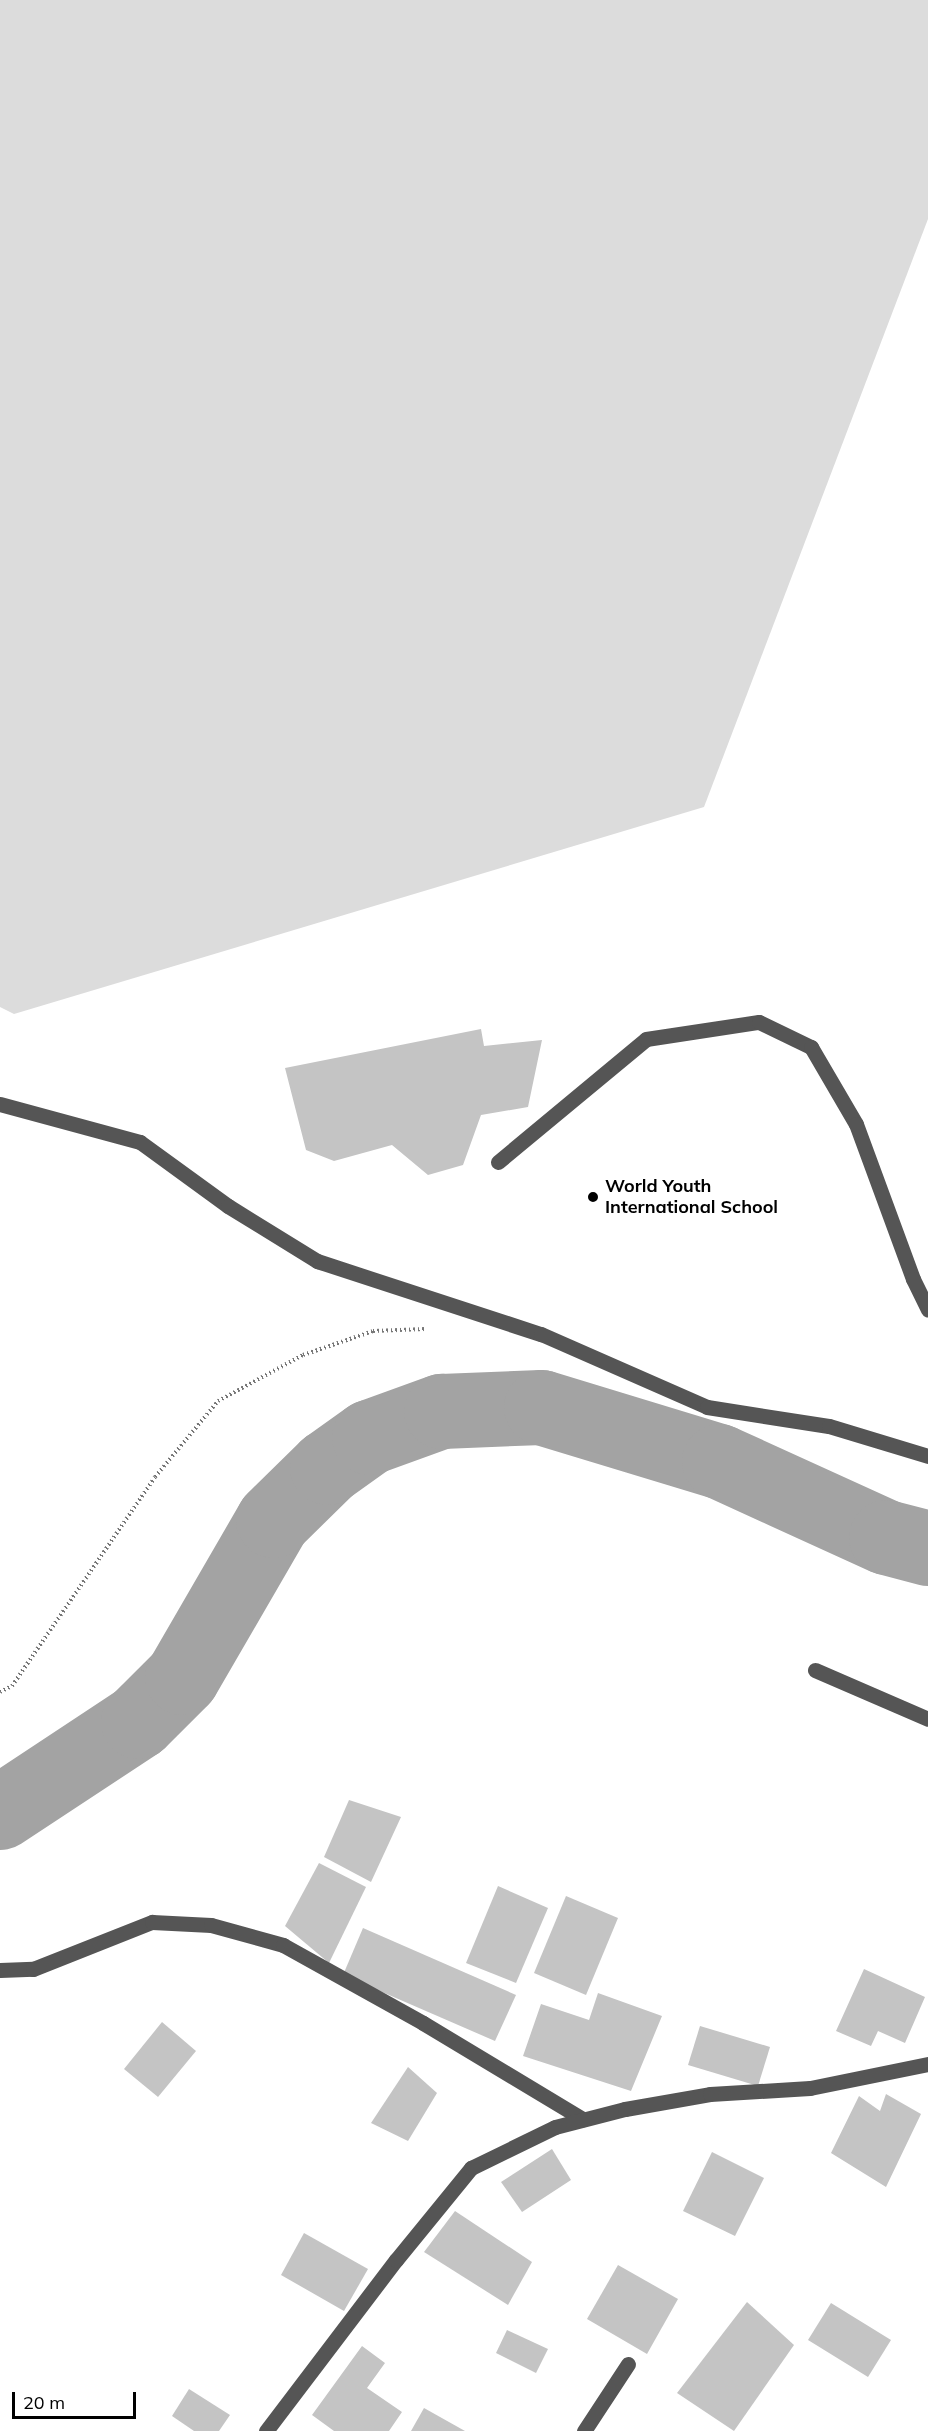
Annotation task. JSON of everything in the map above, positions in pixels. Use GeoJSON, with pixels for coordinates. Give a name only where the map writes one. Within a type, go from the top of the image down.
{"type":"FeatureCollection","features":[{"type":"Feature","properties":{"kind":"street"},"geometry":{"type":"LineString","coordinates":[[498,1162],[646,1039],[759,1022],[811,1047],[856,1124],[913,1279],[928,1310]]}},
{"type":"Feature","properties":{"kind":"street"},"geometry":{"type":"LineString","coordinates":[[0,1104],[140,1142],[228,1206],[317,1261],[541,1334],[707,1407],[829,1426],[928,1456]]}},
{"type":"Feature","properties":{"kind":"street"},"geometry":{"type":"LineString","coordinates":[[815,1670],[928,1719]]}},
{"type":"Feature","properties":{"kind":"street"},"geometry":{"type":"LineString","coordinates":[[0,1970],[33,1970],[153,1922],[211,1925],[283,1945],[423,2023],[583,2119]]}},
{"type":"Feature","properties":{"kind":"street"},"geometry":{"type":"LineString","coordinates":[[266,2431],[396,2260],[471,2168],[555,2127],[625,2109],[710,2094],[810,2088],[928,2064]]}},
{"type":"Feature","properties":{"kind":"street"},"geometry":{"type":"LineString","coordinates":[[584,2431],[628,2364]]}},
{"type":"Feature","properties":{"kind":"path"},"geometry":{"type":"LineString","coordinates":[[0,1692],[12,1686],[155,1478],[218,1401],[303,1355],[373,1331],[432,1329]]}},
{"type":"Feature","properties":{"kind":"shaded area"},"geometry":{"type":"Polygon","coordinates":[[[0,0],[928,0],[928,219],[704,807],[14,1014],[0,1007],[0,0]]]}},
{"type":"Feature","properties":{"kind":"building"},"geometry":{"type":"Polygon","coordinates":[[[481,1029],[484,1046],[542,1040],[528,1107],[481,1115],[463,1165],[428,1175],[392,1145],[334,1161],[306,1150],[285,1068],[481,1029]]]}},
{"type":"Feature","properties":{"kind":"building"},"geometry":{"type":"Polygon","coordinates":[[[349,1800],[401,1817],[371,1882],[324,1857],[349,1800]]]}},
{"type":"Feature","properties":{"kind":"building"},"geometry":{"type":"Polygon","coordinates":[[[319,1863],[366,1887],[329,1963],[285,1926],[319,1863]]]}},
{"type":"Feature","properties":{"kind":"building"},"geometry":{"type":"Polygon","coordinates":[[[498,1886],[548,1908],[516,1983],[466,1963],[498,1886]]]}},
{"type":"Feature","properties":{"kind":"building"},"geometry":{"type":"Polygon","coordinates":[[[566,1896],[618,1918],[586,1995],[534,1973],[566,1896]]]}},
{"type":"Feature","properties":{"kind":"building"},"geometry":{"type":"Polygon","coordinates":[[[363,1928],[516,1995],[495,2041],[343,1975],[363,1928]]]}},
{"type":"Feature","properties":{"kind":"building"},"geometry":{"type":"Polygon","coordinates":[[[864,1969],[925,1997],[905,2043],[878,2031],[871,2046],[836,2031],[864,1969]]]}},
{"type":"Feature","properties":{"kind":"building"},"geometry":{"type":"Polygon","coordinates":[[[598,1993],[662,2016],[631,2091],[523,2056],[541,2004],[589,2020],[598,1993]]]}},
{"type":"Feature","properties":{"kind":"building"},"geometry":{"type":"Polygon","coordinates":[[[162,2022],[196,2051],[158,2097],[124,2069],[162,2022]]]}},
{"type":"Feature","properties":{"kind":"building"},"geometry":{"type":"Polygon","coordinates":[[[700,2026],[770,2047],[758,2086],[688,2065],[700,2026]]]}},
{"type":"Feature","properties":{"kind":"building"},"geometry":{"type":"Polygon","coordinates":[[[408,2067],[437,2093],[408,2141],[371,2123],[408,2067]]]}},
{"type":"Feature","properties":{"kind":"building"},"geometry":{"type":"Polygon","coordinates":[[[886,2094],[921,2114],[886,2187],[831,2153],[859,2096],[880,2111],[886,2094]]]}},
{"type":"Feature","properties":{"kind":"building"},"geometry":{"type":"Polygon","coordinates":[[[552,2149],[571,2180],[522,2212],[501,2182],[552,2149]]]}},
{"type":"Feature","properties":{"kind":"building"},"geometry":{"type":"Polygon","coordinates":[[[712,2152],[764,2178],[735,2236],[683,2211],[712,2152]]]}},
{"type":"Feature","properties":{"kind":"building"},"geometry":{"type":"Polygon","coordinates":[[[455,2211],[532,2262],[508,2305],[424,2252],[455,2211]]]}},
{"type":"Feature","properties":{"kind":"building"},"geometry":{"type":"Polygon","coordinates":[[[304,2233],[368,2269],[344,2311],[281,2275],[304,2233]]]}},
{"type":"Feature","properties":{"kind":"building"},"geometry":{"type":"Polygon","coordinates":[[[618,2265],[678,2299],[647,2354],[587,2319],[618,2265]]]}},
{"type":"Feature","properties":{"kind":"building"},"geometry":{"type":"Polygon","coordinates":[[[747,2302],[794,2345],[734,2431],[677,2393],[747,2302]]]}},
{"type":"Feature","properties":{"kind":"building"},"geometry":{"type":"Polygon","coordinates":[[[831,2303],[891,2340],[868,2377],[808,2340],[831,2303]]]}},
{"type":"Feature","properties":{"kind":"building"},"geometry":{"type":"Polygon","coordinates":[[[507,2330],[548,2349],[536,2373],[496,2353],[507,2330]]]}},
{"type":"Feature","properties":{"kind":"building"},"geometry":{"type":"Polygon","coordinates":[[[362,2346],[385,2363],[367,2388],[402,2412],[389,2431],[334,2431],[312,2415],[362,2346]]]}},
{"type":"Feature","properties":{"kind":"building"},"geometry":{"type":"Polygon","coordinates":[[[189,2389],[230,2415],[219,2431],[194,2431],[172,2416],[189,2389]]]}},
{"type":"Feature","properties":{"kind":"building"},"geometry":{"type":"Polygon","coordinates":[[[424,2408],[465,2431],[411,2431],[424,2408]]]}},
{"type":"Feature","properties":{"kind":"waterway"},"geometry":{"type":"LineString","coordinates":[[0,1812],[138,1721],[182,1677],[273,1520],[327,1467],[369,1437],[441,1411],[541,1407],[719,1461],[886,1537],[928,1548]]}},
{"type":"Feature","properties":{"kind":"place","name":"World Youth International School"},"geometry":{"type":"Point","coordinates":[593,1197]}}]}
